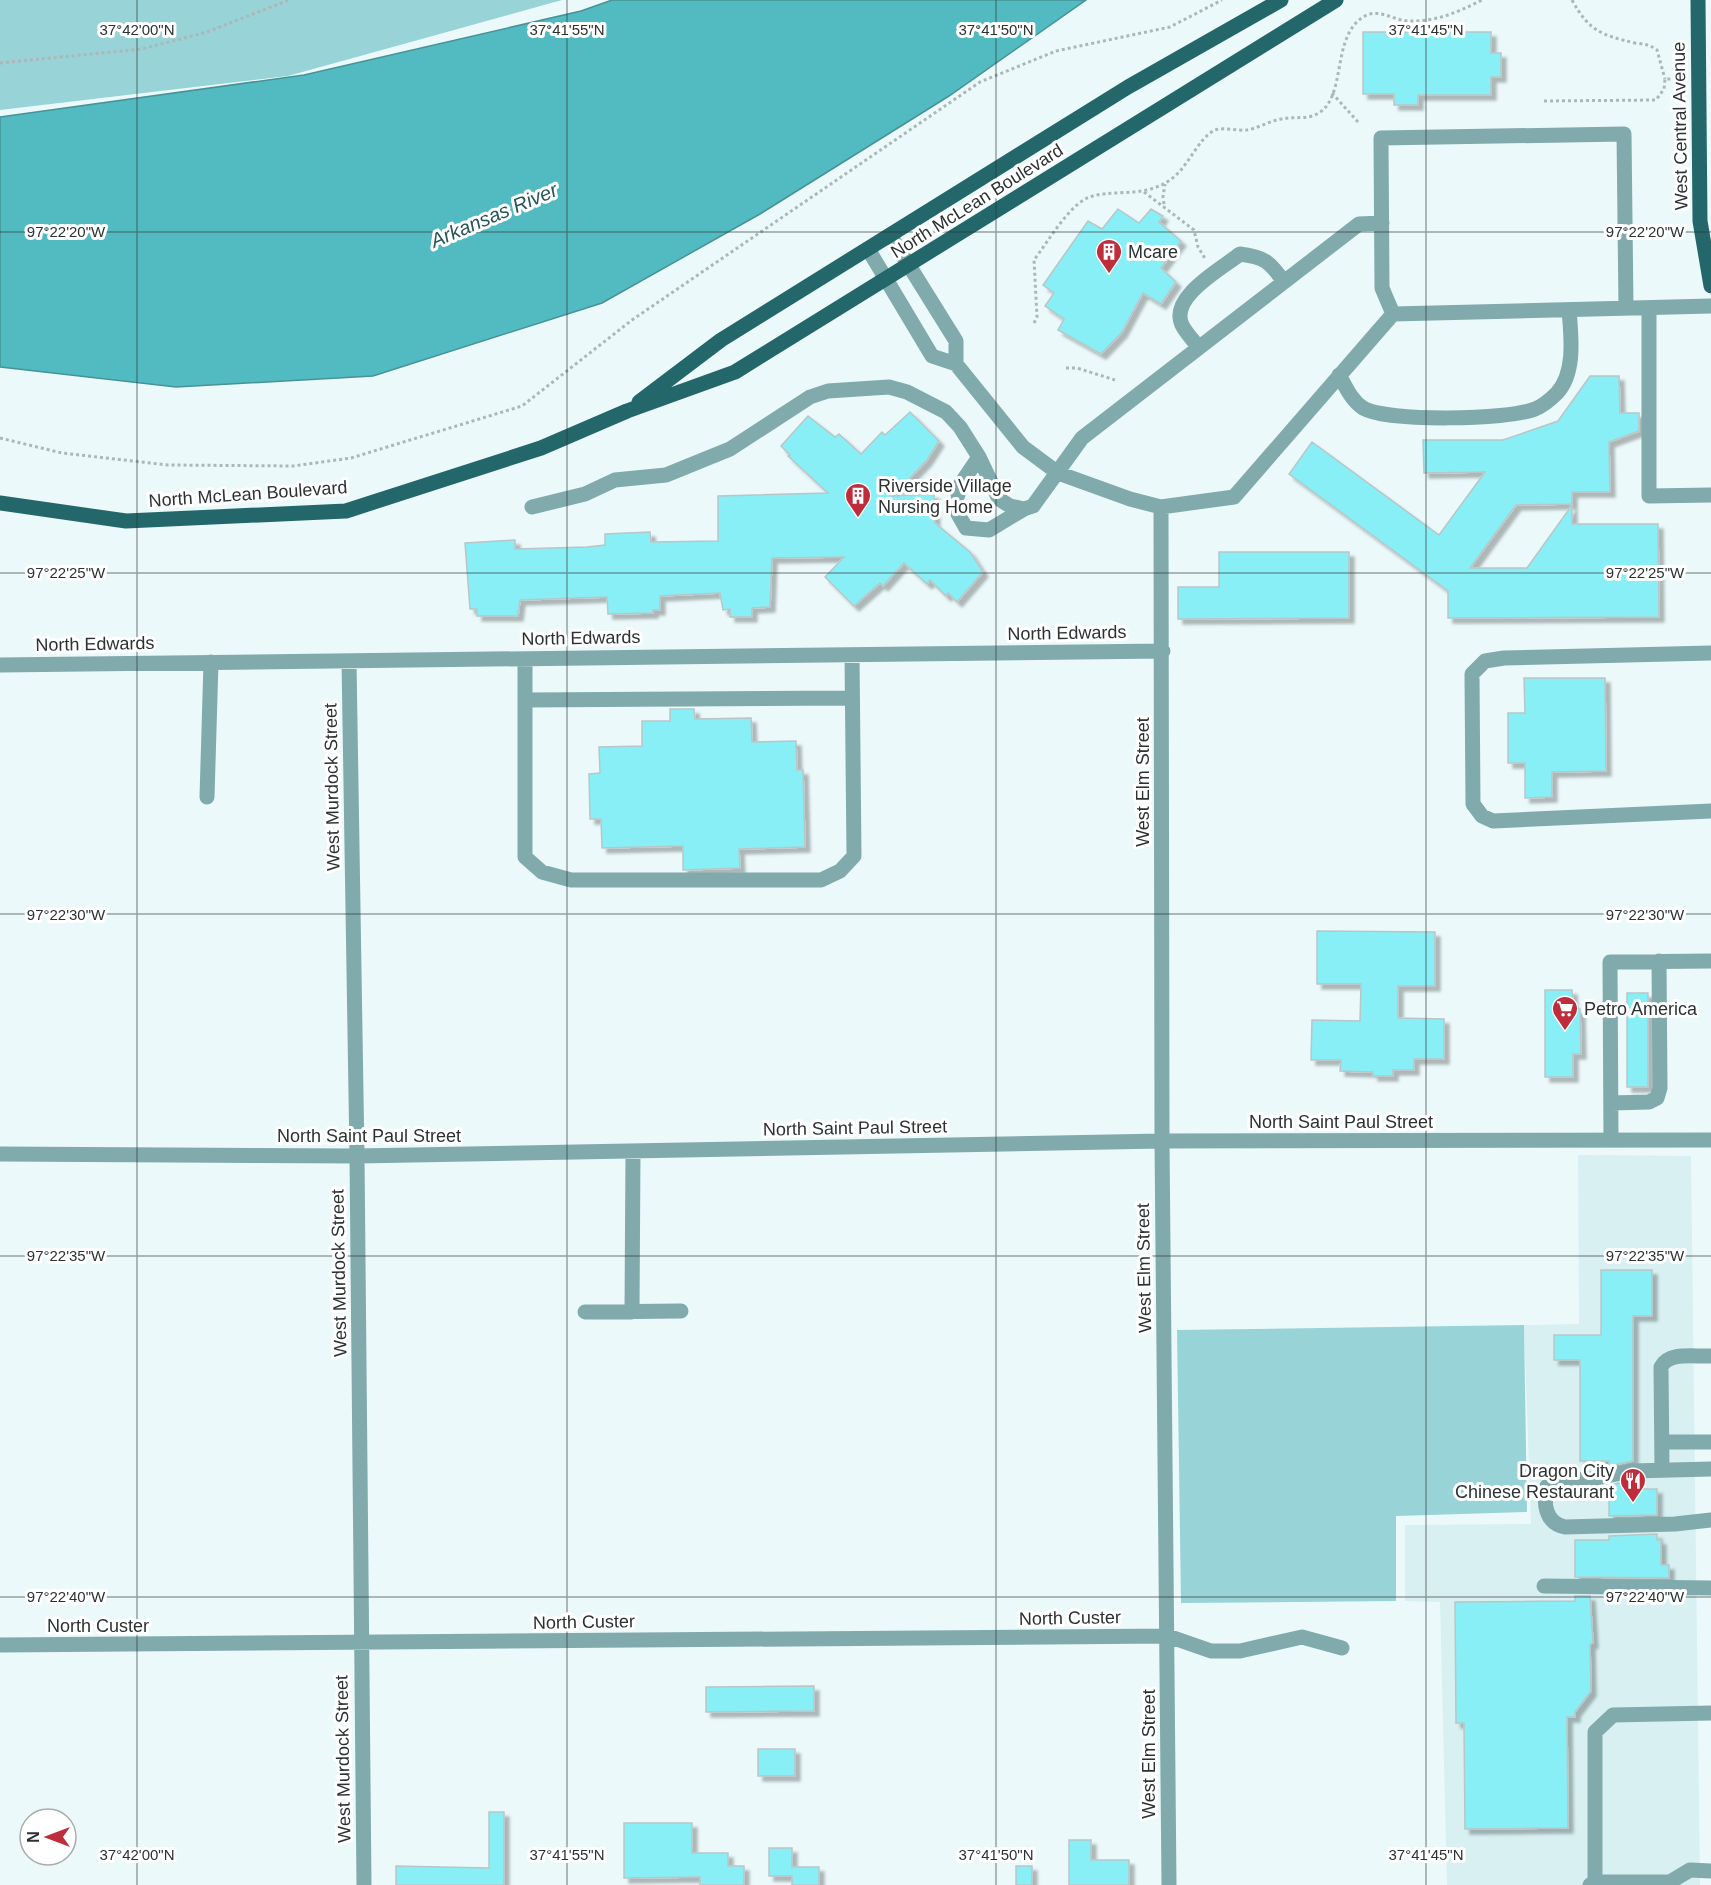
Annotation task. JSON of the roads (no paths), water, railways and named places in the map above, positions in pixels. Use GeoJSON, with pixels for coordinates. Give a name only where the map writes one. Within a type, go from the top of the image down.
{"type":"FeatureCollection","features":[{"type":"Feature","properties":{"kind":"main road","name":"North McLean Boulevard"},"geometry":{"type":"LineString","coordinates":[[627,411],[721,340],[1128,87],[1281,0]]}},
{"type":"Feature","properties":{"kind":"main road","name":"North McLean Boulevard"},"geometry":{"type":"LineString","coordinates":[[0,503],[126,521],[346,511],[541,448],[627,411],[735,372],[1336,0]]}},
{"type":"Feature","properties":{"kind":"main road","name":"West Central Avenue"},"geometry":{"type":"LineString","coordinates":[[1698,0],[1700,221],[1711,286]]}},
{"type":"Feature","properties":{"kind":"street"},"geometry":{"type":"LineString","coordinates":[[1393,314],[1382,288],[1381,138],[1624,134],[1626,308]]}},
{"type":"Feature","properties":{"kind":"street"},"geometry":{"type":"LineString","coordinates":[[958,514],[966,528],[989,530],[1040,500],[1082,438],[1359,224],[1383,223]]}},
{"type":"Feature","properties":{"kind":"street"},"geometry":{"type":"LineString","coordinates":[[890,235],[956,341],[956,364]]}},
{"type":"Feature","properties":{"kind":"street"},"geometry":{"type":"LineString","coordinates":[[867,249],[932,356],[956,364],[1023,447],[1058,472],[1130,499],[1161,507],[1234,497],[1393,314],[1711,306]]}},
{"type":"Feature","properties":{"kind":"street"},"geometry":{"type":"LineString","coordinates":[[1199,348],[1181,324],[1180,309],[1185,297],[1240,254],[1260,256],[1273,266],[1284,282]]}},
{"type":"Feature","properties":{"kind":"street"},"geometry":{"type":"LineString","coordinates":[[1649,308],[1649,496],[1711,495]]}},
{"type":"Feature","properties":{"kind":"street"},"geometry":{"type":"LineString","coordinates":[[1339,375],[1356,402],[1373,412],[1393,416],[1493,417],[1536,409],[1558,392],[1570,364],[1569,310]]}},
{"type":"Feature","properties":{"kind":"street"},"geometry":{"type":"LineString","coordinates":[[532,507],[585,494],[615,480],[666,475],[730,449],[810,397],[864,387],[889,387],[933,404],[960,427],[979,457],[999,499],[1010,506],[1024,509]]}},
{"type":"Feature","properties":{"kind":"street"},"geometry":{"type":"LineString","coordinates":[[958,495],[957,488],[979,457]]}},
{"type":"Feature","properties":{"kind":"street","name":"West Elm Street"},"geometry":{"type":"LineString","coordinates":[[1161,507],[1162,1142],[1169,1885]]}},
{"type":"Feature","properties":{"kind":"street","name":"North Edwards"},"geometry":{"type":"LineString","coordinates":[[0,665],[1163,651]]}},
{"type":"Feature","properties":{"kind":"street"},"geometry":{"type":"LineString","coordinates":[[1711,653],[1504,658],[1485,661],[1473,674],[1473,804],[1482,816],[1493,820],[1711,811]]}},
{"type":"Feature","properties":{"kind":"street"},"geometry":{"type":"LineString","coordinates":[[525,659],[525,857],[542,872],[571,879],[821,880],[840,871],[854,856],[852,655]]}},
{"type":"Feature","properties":{"kind":"street","name":"West Murdock Street"},"geometry":{"type":"LineString","coordinates":[[350,661],[364,1885]]}},
{"type":"Feature","properties":{"kind":"street"},"geometry":{"type":"LineString","coordinates":[[207,797],[211,662]]}},
{"type":"Feature","properties":{"kind":"street"},"geometry":{"type":"LineString","coordinates":[[525,700],[852,698]]}},
{"type":"Feature","properties":{"kind":"street"},"geometry":{"type":"LineString","coordinates":[[1611,1103],[1649,1102],[1657,1098],[1660,1088],[1659,961]]}},
{"type":"Feature","properties":{"kind":"street"},"geometry":{"type":"LineString","coordinates":[[1611,1140],[1610,962],[1711,961]]}},
{"type":"Feature","properties":{"kind":"street","name":"North Saint Paul Street"},"geometry":{"type":"LineString","coordinates":[[0,1154],[357,1156],[1162,1142],[1711,1140]]}},
{"type":"Feature","properties":{"kind":"street"},"geometry":{"type":"LineString","coordinates":[[632,1312],[633,1151]]}},
{"type":"Feature","properties":{"kind":"street"},"geometry":{"type":"LineString","coordinates":[[585,1312],[681,1311]]}},
{"type":"Feature","properties":{"kind":"street"},"geometry":{"type":"LineString","coordinates":[[1662,1470],[1661,1367],[1664,1361],[1672,1357],[1711,1356]]}},
{"type":"Feature","properties":{"kind":"street"},"geometry":{"type":"LineString","coordinates":[[1662,1442],[1711,1442]]}},
{"type":"Feature","properties":{"kind":"street"},"geometry":{"type":"LineString","coordinates":[[1711,1469],[1632,1471],[1591,1479],[1554,1481],[1547,1486],[1546,1509],[1556,1525],[1565,1527],[1675,1524],[1711,1520]]}},
{"type":"Feature","properties":{"kind":"street"},"geometry":{"type":"LineString","coordinates":[[1544,1586],[1711,1588]]}},
{"type":"Feature","properties":{"kind":"street","name":"North Custer"},"geometry":{"type":"LineString","coordinates":[[0,1645],[1168,1636],[1211,1651],[1240,1652],[1302,1637],[1342,1648]]}},
{"type":"Feature","properties":{"kind":"street"},"geometry":{"type":"LineString","coordinates":[[1711,1713],[1613,1715],[1595,1732],[1593,1884],[1670,1882],[1690,1870],[1711,1871]]}},
{"type":"Feature","properties":{"kind":"water","name":"Arkansas River"},"geometry":{"type":"Polygon","coordinates":[[[612,0],[1086,0],[949,96],[760,214],[602,303],[373,376],[176,387],[0,367],[0,117],[304,75],[581,11],[612,0]]]}},
{"type":"Feature","properties":{"kind":"place","name":"Mcare"},"geometry":{"type":"Point","coordinates":[1109,275]}},
{"type":"Feature","properties":{"kind":"place","name":"Riverside Village Nursing Home"},"geometry":{"type":"Point","coordinates":[858,519]}},
{"type":"Feature","properties":{"kind":"place","name":"Petro America"},"geometry":{"type":"Point","coordinates":[1565,1032]}},
{"type":"Feature","properties":{"kind":"place","name":"Dragon City Chinese Restaurant"},"geometry":{"type":"Point","coordinates":[1633,1504]}}]}
